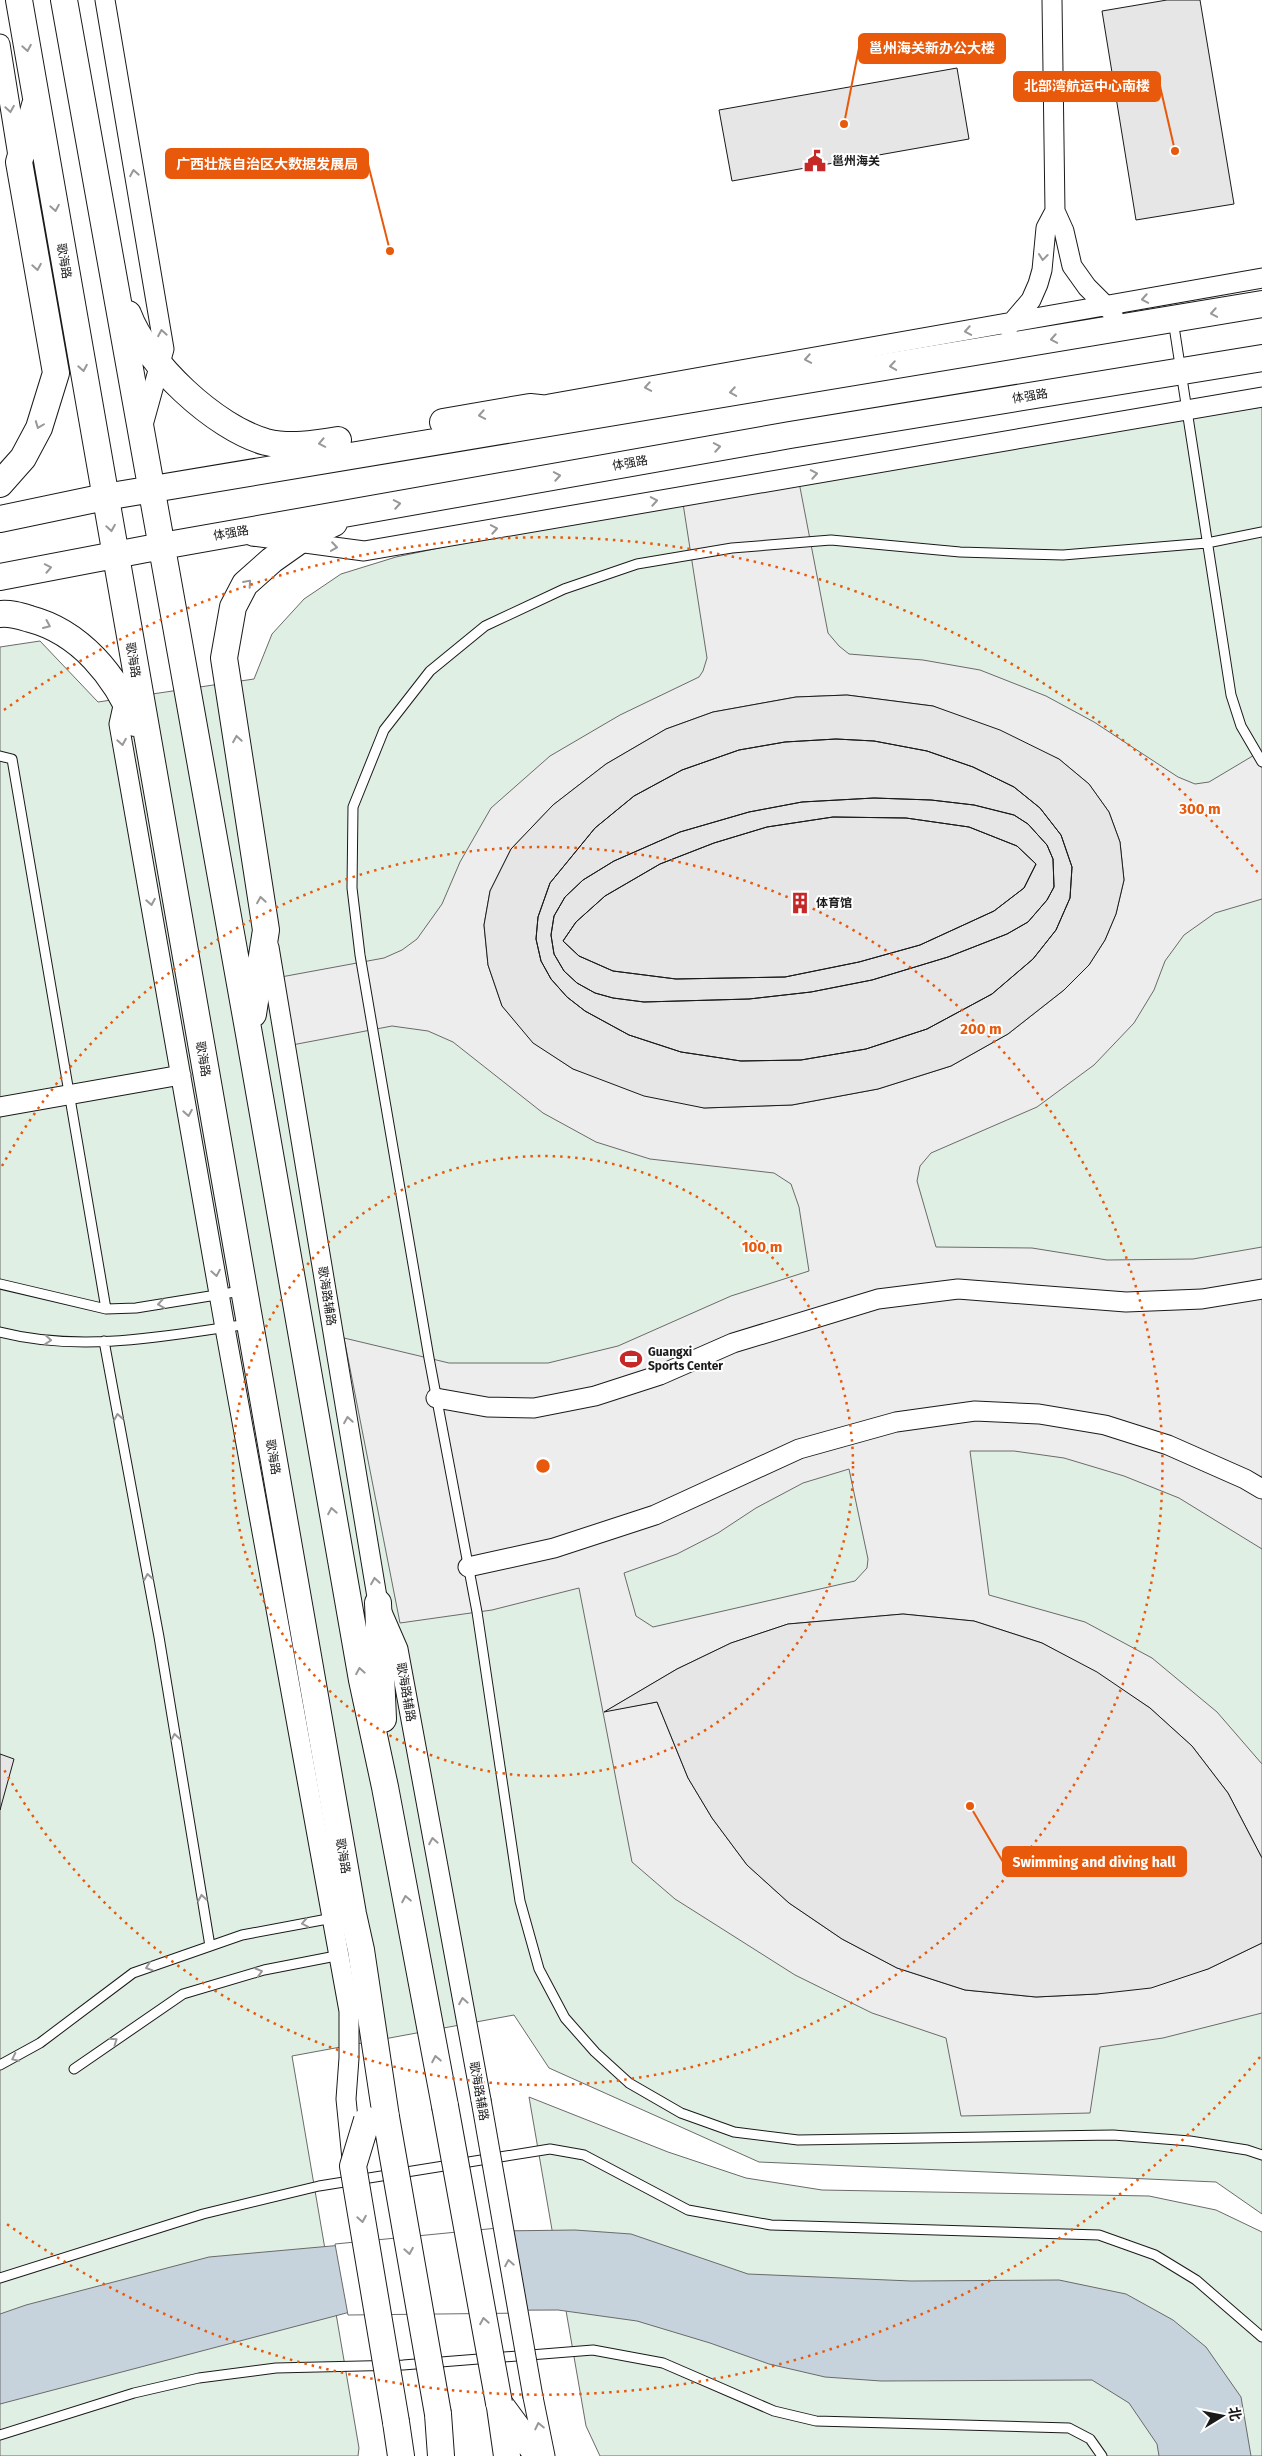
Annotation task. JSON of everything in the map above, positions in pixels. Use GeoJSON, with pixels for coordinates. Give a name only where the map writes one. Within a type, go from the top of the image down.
{"type":"FeatureCollection","features":[{"type":"Feature","properties":{"kind":"main road","name":"歌海路"},"geometry":{"type":"LineString","coordinates":[[19,0],[106,497],[150,762],[237,1326],[342,1916],[381,2079],[367,2121],[438,2414],[442,2456]]}},
{"type":"Feature","properties":{"kind":"main road"},"geometry":{"type":"LineString","coordinates":[[64,0],[249,1034],[362,1680],[385,1787],[445,2106],[507,2456]]}},
{"type":"Feature","properties":{"kind":"main road"},"geometry":{"type":"LineString","coordinates":[[0,484],[23,458],[39,428],[56,373],[18,162],[36,100]]}},
{"type":"Feature","properties":{"kind":"main road"},"geometry":{"type":"LineString","coordinates":[[114,276],[135,332],[179,386],[208,410],[266,442],[308,446],[530,407],[600,414]]}},
{"type":"Feature","properties":{"kind":"main road"},"geometry":{"type":"LineString","coordinates":[[3,518],[151,489],[1262,304]]}},
{"type":"Feature","properties":{"kind":"main road","name":"体强路"},"geometry":{"type":"LineString","coordinates":[[0,577],[233,533],[790,435],[1262,358]]}},
{"type":"Feature","properties":{"kind":"main road"},"geometry":{"type":"LineString","coordinates":[[249,1034],[266,930],[224,658],[233,607],[246,584],[272,560],[298,542],[360,511]]}},
{"type":"Feature","properties":{"kind":"main road"},"geometry":{"type":"LineString","coordinates":[[0,614],[8,613],[47,623],[82,646],[107,672],[125,698],[150,762]]}},
{"type":"Feature","properties":{"kind":"main road"},"geometry":{"type":"LineString","coordinates":[[378,1603],[385,1787]]}},
{"type":"Feature","properties":{"kind":"main road"},"geometry":{"type":"LineString","coordinates":[[367,2121],[353,2166],[401,2456]]}},
{"type":"Feature","properties":{"kind":"main road"},"geometry":{"type":"LineString","coordinates":[[499,2403],[538,2456]]}},
{"type":"Feature","properties":{"kind":"street"},"geometry":{"type":"LineString","coordinates":[[105,0],[164,349],[141,430]]}},
{"type":"Feature","properties":{"kind":"street"},"geometry":{"type":"LineString","coordinates":[[1052,0],[1055,211],[1064,231],[1072,266],[1105,307],[1116,316],[1135,325]]}},
{"type":"Feature","properties":{"kind":"street"},"geometry":{"type":"LineString","coordinates":[[0,44],[18,162]]}},
{"type":"Feature","properties":{"kind":"street"},"geometry":{"type":"LineString","coordinates":[[979,352],[1012,323],[1031,300],[1042,270],[1046,228],[1055,211]]}},
{"type":"Feature","properties":{"kind":"street"},"geometry":{"type":"LineString","coordinates":[[530,407],[1262,278]]}},
{"type":"Feature","properties":{"kind":"street"},"geometry":{"type":"LineString","coordinates":[[233,533],[364,551],[1262,397]]}},
{"type":"Feature","properties":{"kind":"street"},"geometry":{"type":"LineString","coordinates":[[133,660],[119,724],[181,1075],[232,1293]]}},
{"type":"Feature","properties":{"kind":"street","name":"歌海路辅路"},"geometry":{"type":"LineString","coordinates":[[266,930],[378,1603],[398,1649],[545,2456]]}},
{"type":"Feature","properties":{"kind":"street"},"geometry":{"type":"LineString","coordinates":[[0,1107],[181,1075]]}},
{"type":"Feature","properties":{"kind":"street"},"geometry":{"type":"LineString","coordinates":[[436,1398],[487,1407],[534,1408],[595,1396],[660,1376],[734,1342],[878,1299],[958,1289],[1126,1302],[1202,1299],[1262,1288]]}},
{"type":"Feature","properties":{"kind":"street"},"geometry":{"type":"LineString","coordinates":[[468,1567],[554,1548],[655,1515],[799,1449],[896,1422],[975,1411],[1039,1414],[1105,1425],[1168,1446],[1245,1479],[1262,1489]]}},
{"type":"Feature","properties":{"kind":"street"},"geometry":{"type":"LineString","coordinates":[[350,1953],[349,2058],[346,2099],[367,2121]]}},
{"type":"Feature","properties":{"kind":"lane"},"geometry":{"type":"LineString","coordinates":[[1173,320],[1231,695],[1241,726],[1262,762]]}},
{"type":"Feature","properties":{"kind":"lane"},"geometry":{"type":"LineString","coordinates":[[1262,532],[1207,543],[1063,555],[960,552],[831,540],[732,548],[637,564],[564,589],[485,626],[430,671],[384,730],[353,807],[352,888],[361,962],[436,1398],[468,1567],[520,1901],[539,1969],[565,2018],[595,2052],[629,2083],[681,2113],[734,2132],[789,2139],[1113,2135],[1190,2141],[1247,2150],[1262,2155]]}},
{"type":"Feature","properties":{"kind":"lane"},"geometry":{"type":"LineString","coordinates":[[0,756],[12,759],[106,1309]]}},
{"type":"Feature","properties":{"kind":"lane"},"geometry":{"type":"LineString","coordinates":[[0,1284],[106,1309],[136,1308],[232,1293]]}},
{"type":"Feature","properties":{"kind":"lane"},"geometry":{"type":"LineString","coordinates":[[0,1332],[28,1338],[63,1341],[104,1341],[130,1340],[237,1326]]}},
{"type":"Feature","properties":{"kind":"lane"},"geometry":{"type":"LineString","coordinates":[[104,1341],[159,1637],[210,1946]]}},
{"type":"Feature","properties":{"kind":"lane"},"geometry":{"type":"LineString","coordinates":[[0,2065],[40,2043],[133,1973],[242,1935],[342,1916]]}},
{"type":"Feature","properties":{"kind":"lane"},"geometry":{"type":"LineString","coordinates":[[74,2069],[183,1994],[264,1970],[350,1953]]}},
{"type":"Feature","properties":{"kind":"lane"},"geometry":{"type":"LineString","coordinates":[[0,2278],[203,2214],[319,2186],[550,2149],[584,2155],[688,2210],[771,2226],[1099,2235],[1155,2255],[1196,2280],[1262,2337]]}},
{"type":"Feature","properties":{"kind":"lane"},"geometry":{"type":"LineString","coordinates":[[0,2435],[134,2393],[199,2378],[276,2368],[403,2365],[593,2350],[663,2363],[774,2411],[816,2421],[1069,2428],[1090,2440],[1102,2456]]}},
{"type":"Feature","properties":{"kind":"green space","name":"Guangxi Sports Center"},"geometry":{"type":"Polygon","coordinates":[[[1262,407],[1262,2214],[1216,2182],[759,2162],[549,2068],[514,2015],[292,2056],[359,2448],[358,2456],[0,2456],[0,647],[40,641],[98,702],[254,679],[272,634],[304,599],[341,574],[396,557],[682,497],[1262,407]]]}},
{"type":"Feature","properties":{"kind":"green space"},"geometry":{"type":"Polygon","coordinates":[[[529,2097],[668,2152],[746,2178],[822,2190],[1149,2196],[1216,2210],[1262,2232],[1262,2456],[600,2456],[586,2426],[529,2097]]]}},
{"type":"Feature","properties":{"kind":"shaded area"},"geometry":{"type":"Polygon","coordinates":[[[798,477],[828,633],[849,654],[923,660],[980,670],[1046,696],[1094,722],[1178,777],[1195,784],[1209,782],[1256,754],[1262,760],[1262,899],[1215,913],[1184,935],[1165,961],[1154,990],[1134,1023],[1094,1065],[1037,1107],[931,1153],[920,1166],[917,1181],[936,1247],[1032,1248],[1107,1260],[1193,1259],[1262,1247],[1262,1549],[1179,1498],[1124,1476],[1064,1458],[1014,1451],[970,1451],[989,1595],[1085,1622],[1152,1658],[1217,1712],[1262,1764],[1262,1858],[1228,1793],[1192,1746],[1150,1708],[1097,1673],[1042,1643],[974,1621],[903,1614],[788,1624],[731,1643],[677,1669],[606,1711],[657,1702],[688,1778],[712,1818],[747,1865],[789,1903],[842,1939],[897,1968],[965,1990],[1036,1997],[1097,1994],[1208,1969],[1262,1943],[1262,2013],[1163,2038],[1100,2047],[1090,2113],[961,2116],[946,2038],[872,2013],[795,1975],[675,1899],[632,1862],[579,1588],[492,1610],[400,1623],[344,1338],[449,1363],[548,1363],[618,1346],[731,1296],[809,1271],[799,1207],[791,1184],[774,1173],[650,1159],[596,1142],[543,1113],[453,1042],[428,1031],[392,1026],[292,1045],[281,977],[384,958],[402,950],[417,939],[442,904],[460,862],[491,808],[550,756],[620,715],[699,677],[707,658],[682,497],[798,477]],[[847,695],[796,697],[713,712],[666,729],[606,764],[553,805],[511,849],[490,891],[484,925],[488,965],[502,1006],[534,1043],[573,1069],[704,1108],[792,1105],[878,1089],[951,1066],[1008,1034],[1064,990],[1089,965],[1105,940],[1116,914],[1124,880],[1120,842],[1109,812],[1089,784],[1059,759],[933,706],[847,695]],[[849,1469],[803,1483],[756,1508],[718,1533],[677,1554],[624,1573],[636,1616],[653,1627],[855,1581],[867,1568],[868,1559],[849,1469]]]}},
{"type":"Feature","properties":{"kind":"shaded area"},"geometry":{"type":"Polygon","coordinates":[[[575,2230],[631,2234],[748,2274],[911,2281],[1059,2280],[1126,2294],[1173,2320],[1206,2347],[1241,2397],[1251,2456],[1159,2456],[1157,2444],[1129,2403],[1092,2380],[881,2381],[825,2377],[769,2364],[710,2343],[637,2321],[558,2310],[354,2311],[0,2404],[0,2314],[26,2305],[209,2257],[498,2231],[575,2230]]]}},
{"type":"Feature","properties":{"kind":"pier"},"geometry":{"type":"Polygon","coordinates":[[[498,2228],[528,2313],[348,2315],[335,2244],[498,2228]]]}},
{"type":"Feature","properties":{"kind":"building"},"geometry":{"type":"Polygon","coordinates":[[[1167,0],[1200,0],[1234,204],[1136,220],[1102,11],[1167,0]]]}},
{"type":"Feature","properties":{"kind":"building"},"geometry":{"type":"Polygon","coordinates":[[[957,68],[969,139],[732,181],[719,110],[957,68]]]}},
{"type":"Feature","properties":{"kind":"building"},"geometry":{"type":"Polygon","coordinates":[[[847,695],[933,706],[1000,730],[1059,759],[1089,784],[1109,812],[1120,842],[1124,880],[1116,914],[1105,940],[1089,965],[1064,990],[1008,1034],[951,1066],[878,1089],[792,1105],[704,1108],[644,1096],[573,1069],[533,1043],[502,1006],[488,965],[484,925],[490,891],[511,849],[553,805],[606,764],[666,729],[713,712],[796,697],[847,695]],[[836,739],[785,742],[739,750],[682,770],[634,796],[595,828],[550,883],[538,917],[536,939],[541,961],[551,979],[567,997],[585,1011],[629,1035],[681,1052],[741,1061],[801,1060],[866,1049],[927,1029],[992,994],[1033,959],[1056,930],[1070,898],[1072,867],[1061,835],[1040,808],[1014,787],[973,767],[927,751],[874,741],[836,739]]]}},
{"type":"Feature","properties":{"kind":"building"},"geometry":{"type":"Polygon","coordinates":[[[836,739],[874,741],[927,751],[973,767],[1014,787],[1040,808],[1061,835],[1072,867],[1070,898],[1056,930],[1033,959],[992,994],[927,1029],[866,1049],[801,1060],[741,1061],[681,1052],[629,1035],[585,1011],[567,997],[551,979],[541,961],[536,939],[538,917],[550,883],[595,828],[634,796],[682,770],[739,750],[785,742],[836,739]],[[874,798],[802,802],[749,812],[680,832],[614,861],[583,880],[565,897],[554,916],[551,935],[554,954],[564,971],[577,983],[595,993],[613,998],[644,1002],[749,999],[811,992],[872,980],[948,957],[1007,934],[1028,922],[1047,900],[1054,887],[1053,859],[1047,845],[1028,824],[1014,815],[974,805],[931,800],[874,798]]]}},
{"type":"Feature","properties":{"kind":"building"},"geometry":{"type":"Polygon","coordinates":[[[874,798],[931,800],[974,805],[1014,815],[1028,824],[1047,845],[1053,859],[1054,887],[1047,900],[1028,922],[1007,934],[948,957],[872,980],[811,992],[749,999],[644,1002],[613,998],[595,993],[577,983],[564,971],[554,954],[551,935],[554,916],[565,897],[583,880],[614,861],[680,832],[749,812],[802,802],[874,798]],[[833,817],[767,827],[714,843],[660,864],[605,896],[576,922],[563,941],[579,956],[613,971],[676,979],[785,977],[859,962],[920,945],[994,911],[1024,888],[1036,864],[1017,846],[969,827],[906,818],[833,817]]]}},
{"type":"Feature","properties":{"kind":"building","name":"体育馆"},"geometry":{"type":"Polygon","coordinates":[[[833,817],[906,818],[969,827],[1017,846],[1036,864],[1024,888],[994,911],[920,945],[859,962],[785,977],[676,979],[613,971],[579,956],[563,941],[576,922],[605,896],[660,864],[714,843],[767,827],[833,817]]]}},
{"type":"Feature","properties":{"kind":"building"},"geometry":{"type":"Polygon","coordinates":[[[903,1614],[974,1621],[1042,1643],[1097,1672],[1150,1708],[1192,1746],[1228,1793],[1262,1858],[1262,1943],[1208,1969],[1151,1988],[1097,1994],[1036,1997],[965,1990],[897,1968],[842,1939],[789,1903],[747,1865],[712,1818],[688,1778],[657,1702],[604,1712],[677,1669],[731,1643],[788,1624],[903,1614]]]}},
{"type":"Feature","properties":{"kind":"building"},"geometry":{"type":"Polygon","coordinates":[[[0,1754],[14,1759],[0,1810],[0,1754]]]}},
{"type":"Feature","properties":{"kind":"place","name":"邕州海关新办公大楼"},"geometry":{"type":"Point","coordinates":[844,124]}},
{"type":"Feature","properties":{"kind":"place","name":"北部湾航运中心南楼"},"geometry":{"type":"Point","coordinates":[1175,151]}},
{"type":"Feature","properties":{"kind":"place","name":"邕州海关"},"geometry":{"type":"Point","coordinates":[815,161]}},
{"type":"Feature","properties":{"kind":"place","name":"广西壮族自治区大数据发展局"},"geometry":{"type":"Point","coordinates":[390,251]}},
{"type":"Feature","properties":{"kind":"place","name":"体育馆"},"geometry":{"type":"Point","coordinates":[800,903]}},
{"type":"Feature","properties":{"kind":"place","name":"Guangxi Sports Center"},"geometry":{"type":"Point","coordinates":[631,1359]}},
{"type":"Feature","properties":{"kind":"place","name":"Swimming and diving hall"},"geometry":{"type":"Point","coordinates":[970,1806]}}]}
